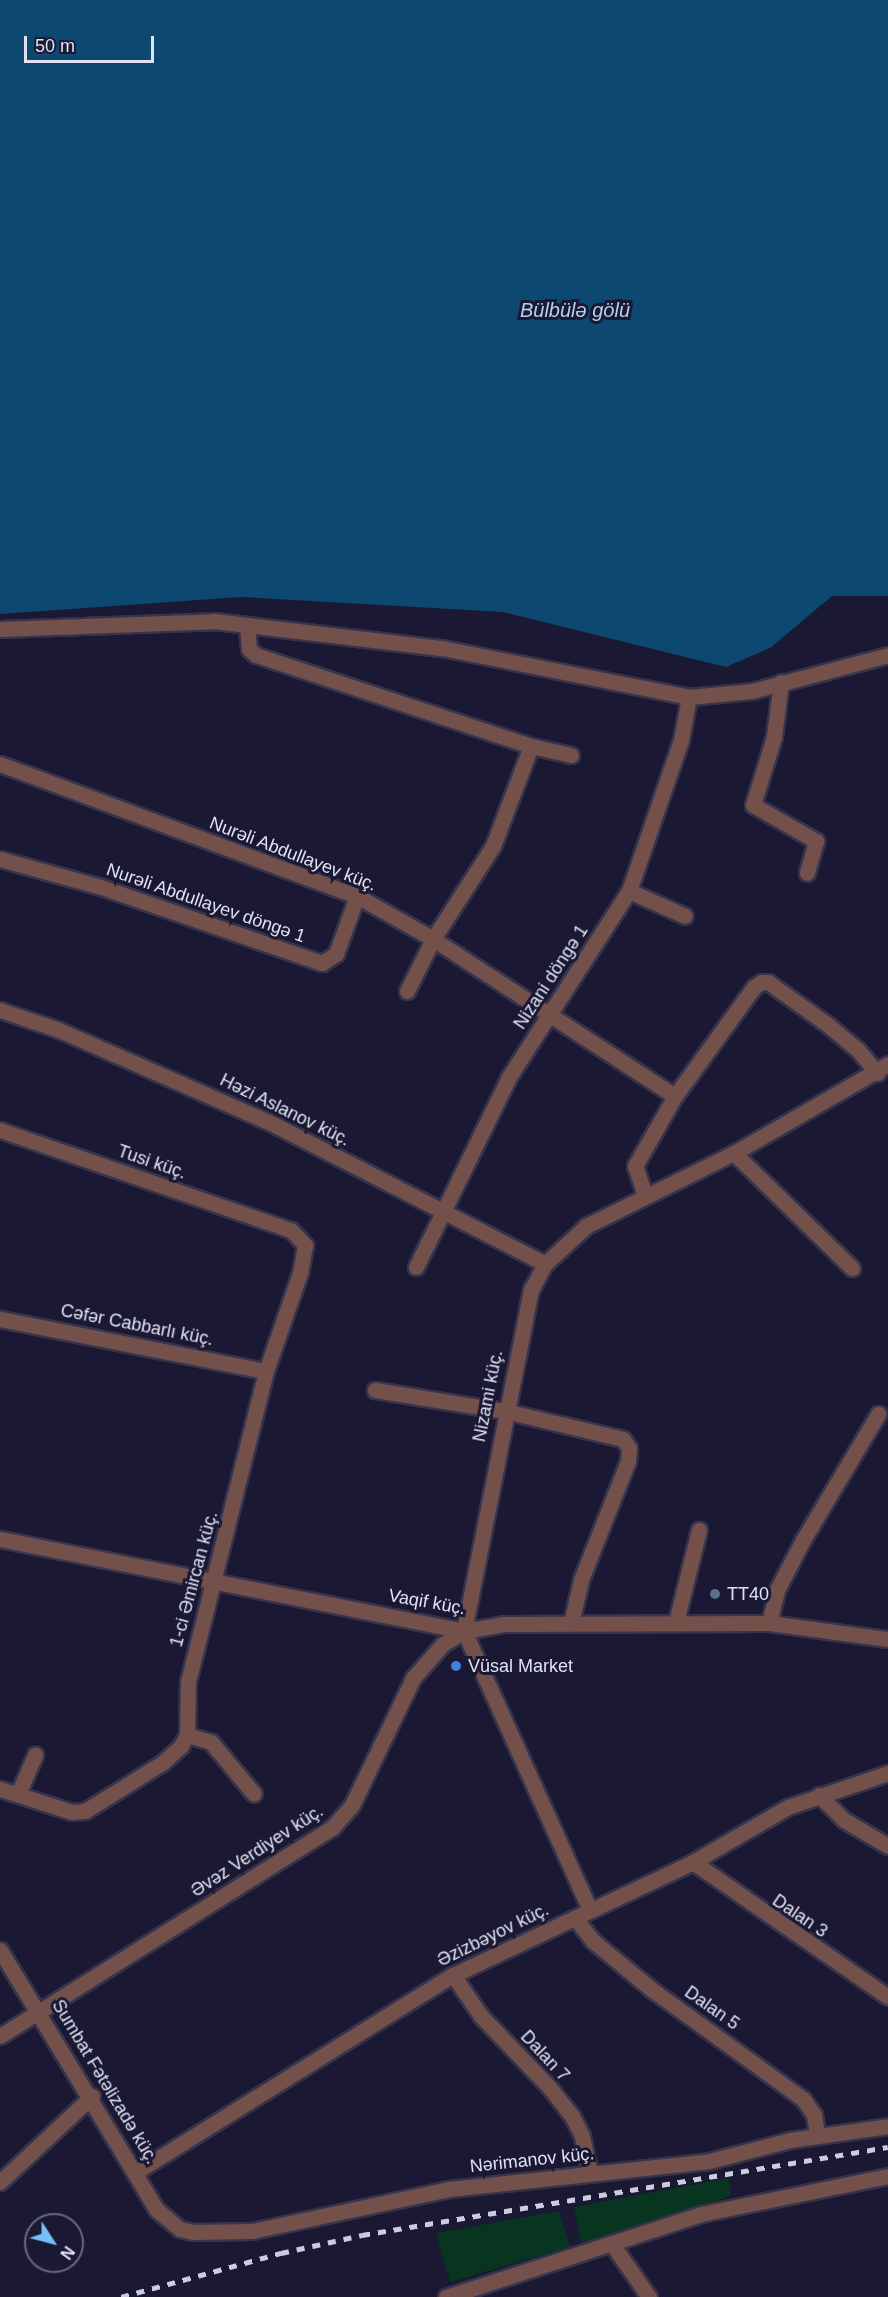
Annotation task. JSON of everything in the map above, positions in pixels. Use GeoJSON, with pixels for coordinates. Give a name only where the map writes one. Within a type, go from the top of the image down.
{"type":"FeatureCollection","features":[{"type":"Feature","properties":{"kind":"street"},"geometry":{"type":"LineString","coordinates":[[0,629],[214,621],[442,648],[689,697],[721,697],[888,655]]}},
{"type":"Feature","properties":{"kind":"street"},"geometry":{"type":"LineString","coordinates":[[247,626],[249,649],[256,655],[531,746],[571,755]]}},
{"type":"Feature","properties":{"kind":"street"},"geometry":{"type":"LineString","coordinates":[[781,682],[774,737],[753,805],[816,841],[807,873]]}},
{"type":"Feature","properties":{"kind":"street","name":"Nizani döngə 1"},"geometry":{"type":"LineString","coordinates":[[416,1267],[509,1077],[629,891],[681,740],[689,697]]}},
{"type":"Feature","properties":{"kind":"street"},"geometry":{"type":"LineString","coordinates":[[407,991],[433,939],[493,846],[531,746]]}},
{"type":"Feature","properties":{"kind":"street","name":"Nurəli Abdullayev küç."},"geometry":{"type":"LineString","coordinates":[[0,764],[357,896],[433,939],[548,1017],[675,1096]]}},
{"type":"Feature","properties":{"kind":"street","name":"Nurəli Abdullayev döngə 1"},"geometry":{"type":"LineString","coordinates":[[0,859],[100,887],[322,963],[336,954],[357,896]]}},
{"type":"Feature","properties":{"kind":"street"},"geometry":{"type":"LineString","coordinates":[[629,891],[685,916]]}},
{"type":"Feature","properties":{"kind":"street"},"geometry":{"type":"LineString","coordinates":[[645,1196],[635,1166],[675,1096],[762,982],[768,982],[828,1025],[882,1068]]}},
{"type":"Feature","properties":{"kind":"street","name":"Həzi Aslanov küç."},"geometry":{"type":"LineString","coordinates":[[0,1010],[59,1030],[241,1109],[545,1264]]}},
{"type":"Feature","properties":{"kind":"street","name":"Nizami küç."},"geometry":{"type":"LineString","coordinates":[[464,1631],[523,1320],[531,1290],[545,1264],[586,1226],[734,1153],[882,1068]]}},
{"type":"Feature","properties":{"kind":"street","name":"Tusi küç."},"geometry":{"type":"LineString","coordinates":[[0,1130],[291,1230]]}},
{"type":"Feature","properties":{"kind":"street"},"geometry":{"type":"LineString","coordinates":[[734,1153],[852,1268]]}},
{"type":"Feature","properties":{"kind":"street","name":"1-ci Əmircan küç."},"geometry":{"type":"LineString","coordinates":[[187,1735],[188,1681],[266,1371],[302,1263],[305,1245],[291,1230]]}},
{"type":"Feature","properties":{"kind":"street","name":"Cəfər Cabbarlı küç."},"geometry":{"type":"LineString","coordinates":[[0,1319],[266,1371]]}},
{"type":"Feature","properties":{"kind":"street"},"geometry":{"type":"LineString","coordinates":[[375,1390],[505,1411],[623,1439],[629,1448],[628,1461],[581,1580],[571,1623]]}},
{"type":"Feature","properties":{"kind":"street"},"geometry":{"type":"LineString","coordinates":[[769,1623],[778,1588],[803,1540],[878,1414]]}},
{"type":"Feature","properties":{"kind":"street"},"geometry":{"type":"LineString","coordinates":[[676,1622],[699,1530]]}},
{"type":"Feature","properties":{"kind":"street","name":"Vaqif küç."},"geometry":{"type":"LineString","coordinates":[[0,1539],[464,1631],[486,1625],[769,1623],[888,1639]]}},
{"type":"Feature","properties":{"kind":"street"},"geometry":{"type":"LineString","coordinates":[[464,1631],[590,1910]]}},
{"type":"Feature","properties":{"kind":"street","name":"Əvəz Verdiyev küç."},"geometry":{"type":"LineString","coordinates":[[0,2036],[332,1828],[352,1805],[418,1671],[443,1644],[464,1631]]}},
{"type":"Feature","properties":{"kind":"street"},"geometry":{"type":"LineString","coordinates":[[0,1788],[72,1812],[85,1811],[173,1756],[187,1735],[211,1742],[254,1794]]}},
{"type":"Feature","properties":{"kind":"street"},"geometry":{"type":"LineString","coordinates":[[18,1794],[35,1755]]}},
{"type":"Feature","properties":{"kind":"street","name":"Əzizbəyov küç."},"geometry":{"type":"LineString","coordinates":[[136,2172],[453,1975],[693,1862],[788,1807],[888,1773]]}},
{"type":"Feature","properties":{"kind":"street"},"geometry":{"type":"LineString","coordinates":[[819,1795],[844,1820],[888,1846]]}},
{"type":"Feature","properties":{"kind":"street","name":"Dalan 3"},"geometry":{"type":"LineString","coordinates":[[693,1862],[888,1997]]}},
{"type":"Feature","properties":{"kind":"street","name":"Dalan 5"},"geometry":{"type":"LineString","coordinates":[[575,1918],[593,1941],[651,1989],[797,2094],[814,2115],[818,2134]]}},
{"type":"Feature","properties":{"kind":"street","name":"Sumbat Fətəlizadə küç."},"geometry":{"type":"LineString","coordinates":[[0,1950],[92,2096],[158,2210],[180,2229]]}},
{"type":"Feature","properties":{"kind":"street","name":"Dalan 7"},"geometry":{"type":"LineString","coordinates":[[453,1975],[481,2016],[550,2088],[572,2116],[582,2136],[590,2173]]}},
{"type":"Feature","properties":{"kind":"street"},"geometry":{"type":"LineString","coordinates":[[0,2182],[92,2096]]}},
{"type":"Feature","properties":{"kind":"street","name":"Nərimanov küç."},"geometry":{"type":"LineString","coordinates":[[180,2229],[215,2234],[252,2231],[449,2189],[709,2162],[818,2134],[888,2126]]}},
{"type":"Feature","properties":{"kind":"street"},"geometry":{"type":"LineString","coordinates":[[446,2297],[745,2203],[888,2176]]}},
{"type":"Feature","properties":{"kind":"street"},"geometry":{"type":"LineString","coordinates":[[612,2244],[649,2297]]}},
{"type":"Feature","properties":{"kind":"green space"},"geometry":{"type":"Polygon","coordinates":[[[729,2178],[731,2196],[581,2243],[574,2207],[729,2178]]]}},
{"type":"Feature","properties":{"kind":"green space"},"geometry":{"type":"Polygon","coordinates":[[[559,2211],[570,2247],[450,2282],[436,2233],[559,2211]]]}},
{"type":"Feature","properties":{"kind":"water","name":"Bülbülə gölü"},"geometry":{"type":"Polygon","coordinates":[[[0,0],[888,0],[888,596],[832,596],[770,648],[726,667],[503,612],[241,597],[0,614],[0,0]]]}},
{"type":"Feature","properties":{"kind":"railway"},"geometry":{"type":"LineString","coordinates":[[121,2297],[281,2253],[362,2235],[888,2147]]}},
{"type":"Feature","properties":{"kind":"place","name":"TT40"},"geometry":{"type":"Point","coordinates":[715,1594]}},
{"type":"Feature","properties":{"kind":"place","name":"Vüsal Market"},"geometry":{"type":"Point","coordinates":[456,1666]}}]}
